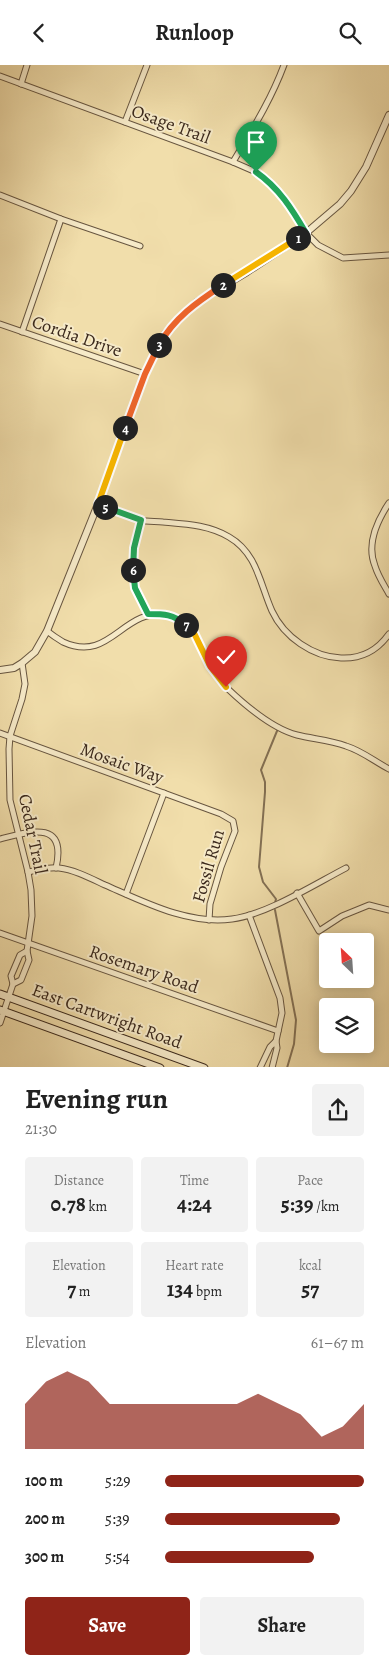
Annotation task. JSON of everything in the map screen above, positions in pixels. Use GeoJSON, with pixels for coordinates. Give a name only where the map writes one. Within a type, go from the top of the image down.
{"type":"FeatureCollection","features":[{"type":"Feature","properties":{"kind":"main road","name":"East Cartwright Road"},"geometry":{"type":"LineString","coordinates":[[0,993],[204,1067]]}},
{"type":"Feature","properties":{"kind":"main road","name":"East Cartwright Road"},"geometry":{"type":"LineString","coordinates":[[2,1011],[160,1067]]}},
{"type":"Feature","properties":{"kind":"street"},"geometry":{"type":"LineString","coordinates":[[21,83],[27,65]]}},
{"type":"Feature","properties":{"kind":"street"},"geometry":{"type":"LineString","coordinates":[[125,122],[147,65]]}},
{"type":"Feature","properties":{"kind":"street"},"geometry":{"type":"LineString","coordinates":[[233,162],[262,113],[284,65]]}},
{"type":"Feature","properties":{"kind":"street","name":"Osage Trail"},"geometry":{"type":"LineString","coordinates":[[0,76],[256,172],[274,187],[291,207],[306,233],[318,245],[343,258],[389,255]]}},
{"type":"Feature","properties":{"kind":"street"},"geometry":{"type":"LineString","coordinates":[[0,670],[14,669],[22,663],[35,652],[47,631],[98,504],[145,374],[165,334],[191,307],[306,233],[340,204],[351,191],[366,167],[389,115]]}},
{"type":"Feature","properties":{"kind":"street"},"geometry":{"type":"LineString","coordinates":[[0,195],[61,219],[140,246]]}},
{"type":"Feature","properties":{"kind":"street"},"geometry":{"type":"LineString","coordinates":[[22,332],[61,219]]}},
{"type":"Feature","properties":{"kind":"street","name":"Cordia Drive"},"geometry":{"type":"LineString","coordinates":[[0,324],[145,374]]}},
{"type":"Feature","properties":{"kind":"street"},"geometry":{"type":"LineString","coordinates":[[389,503],[375,527],[371,553],[374,564],[389,595]]}},
{"type":"Feature","properties":{"kind":"street"},"geometry":{"type":"LineString","coordinates":[[98,504],[141,520],[196,525],[230,537],[248,553],[256,566],[272,612],[281,626],[290,636],[307,648],[332,658],[362,657],[374,650],[389,634]]}},
{"type":"Feature","properties":{"kind":"street"},"geometry":{"type":"LineString","coordinates":[[141,520],[134,548],[133,573],[135,588],[148,614]]}},
{"type":"Feature","properties":{"kind":"street"},"geometry":{"type":"LineString","coordinates":[[47,631],[64,642],[79,646],[92,646],[114,637],[133,620],[148,614],[169,615],[181,621],[194,633],[210,666],[226,687],[264,719],[295,735],[346,745],[389,769]]}},
{"type":"Feature","properties":{"kind":"street","name":"Cedar Trail"},"geometry":{"type":"LineString","coordinates":[[13,984],[21,980],[29,960],[27,951],[32,916],[28,872],[10,800],[10,736],[25,684],[22,663]]}},
{"type":"Feature","properties":{"kind":"street","name":"Mosaic Way"},"geometry":{"type":"LineString","coordinates":[[0,733],[221,814],[233,821]]}},
{"type":"Feature","properties":{"kind":"street"},"geometry":{"type":"LineString","coordinates":[[126,894],[164,793]]}},
{"type":"Feature","properties":{"kind":"street","name":"Fossil Run"},"geometry":{"type":"LineString","coordinates":[[209,919],[210,904],[218,876],[235,831],[233,821]]}},
{"type":"Feature","properties":{"kind":"street"},"geometry":{"type":"LineString","coordinates":[[0,839],[19,834],[44,831],[50,834],[56,841],[59,849],[56,868]]}},
{"type":"Feature","properties":{"kind":"street"},"geometry":{"type":"LineString","coordinates":[[28,872],[56,868],[73,871],[126,894],[200,920],[232,919],[249,915],[268,908],[346,868]]}},
{"type":"Feature","properties":{"kind":"street"},"geometry":{"type":"LineString","coordinates":[[297,893],[318,931],[342,916],[369,905],[389,910]]}},
{"type":"Feature","properties":{"kind":"street"},"geometry":{"type":"LineString","coordinates":[[249,915],[280,998],[282,1013],[272,1067]]}},
{"type":"Feature","properties":{"kind":"street","name":"Rosemary Road"},"geometry":{"type":"LineString","coordinates":[[0,933],[278,1031]]}},
{"type":"Feature","properties":{"kind":"street","name":"Cedar Trail"},"geometry":{"type":"LineString","coordinates":[[0,1023],[2,1011],[13,984],[12,976],[20,955],[27,951]]}},
{"type":"Feature","properties":{"kind":"street"},"geometry":{"type":"LineString","coordinates":[[260,1067],[270,1047],[276,1041]]}},
{"type":"Feature","properties":{"kind":"waterway"},"geometry":{"type":"LineString","coordinates":[[275,903],[276,899],[263,882],[259,867],[265,792],[265,782],[261,770],[277,731]]}},
{"type":"Feature","properties":{"kind":"waterway"},"geometry":{"type":"LineString","coordinates":[[275,910],[296,1020],[294,1044],[287,1067]]}},
{"type":"Feature","properties":{"kind":"route"},"geometry":{"type":"LineString","coordinates":[[226,687],[210,666],[194,633],[181,621],[169,615],[148,614],[135,588],[133,573],[134,548],[141,520],[98,504],[145,374],[165,334],[197,302],[306,233],[283,197],[256,172]]}}]}
